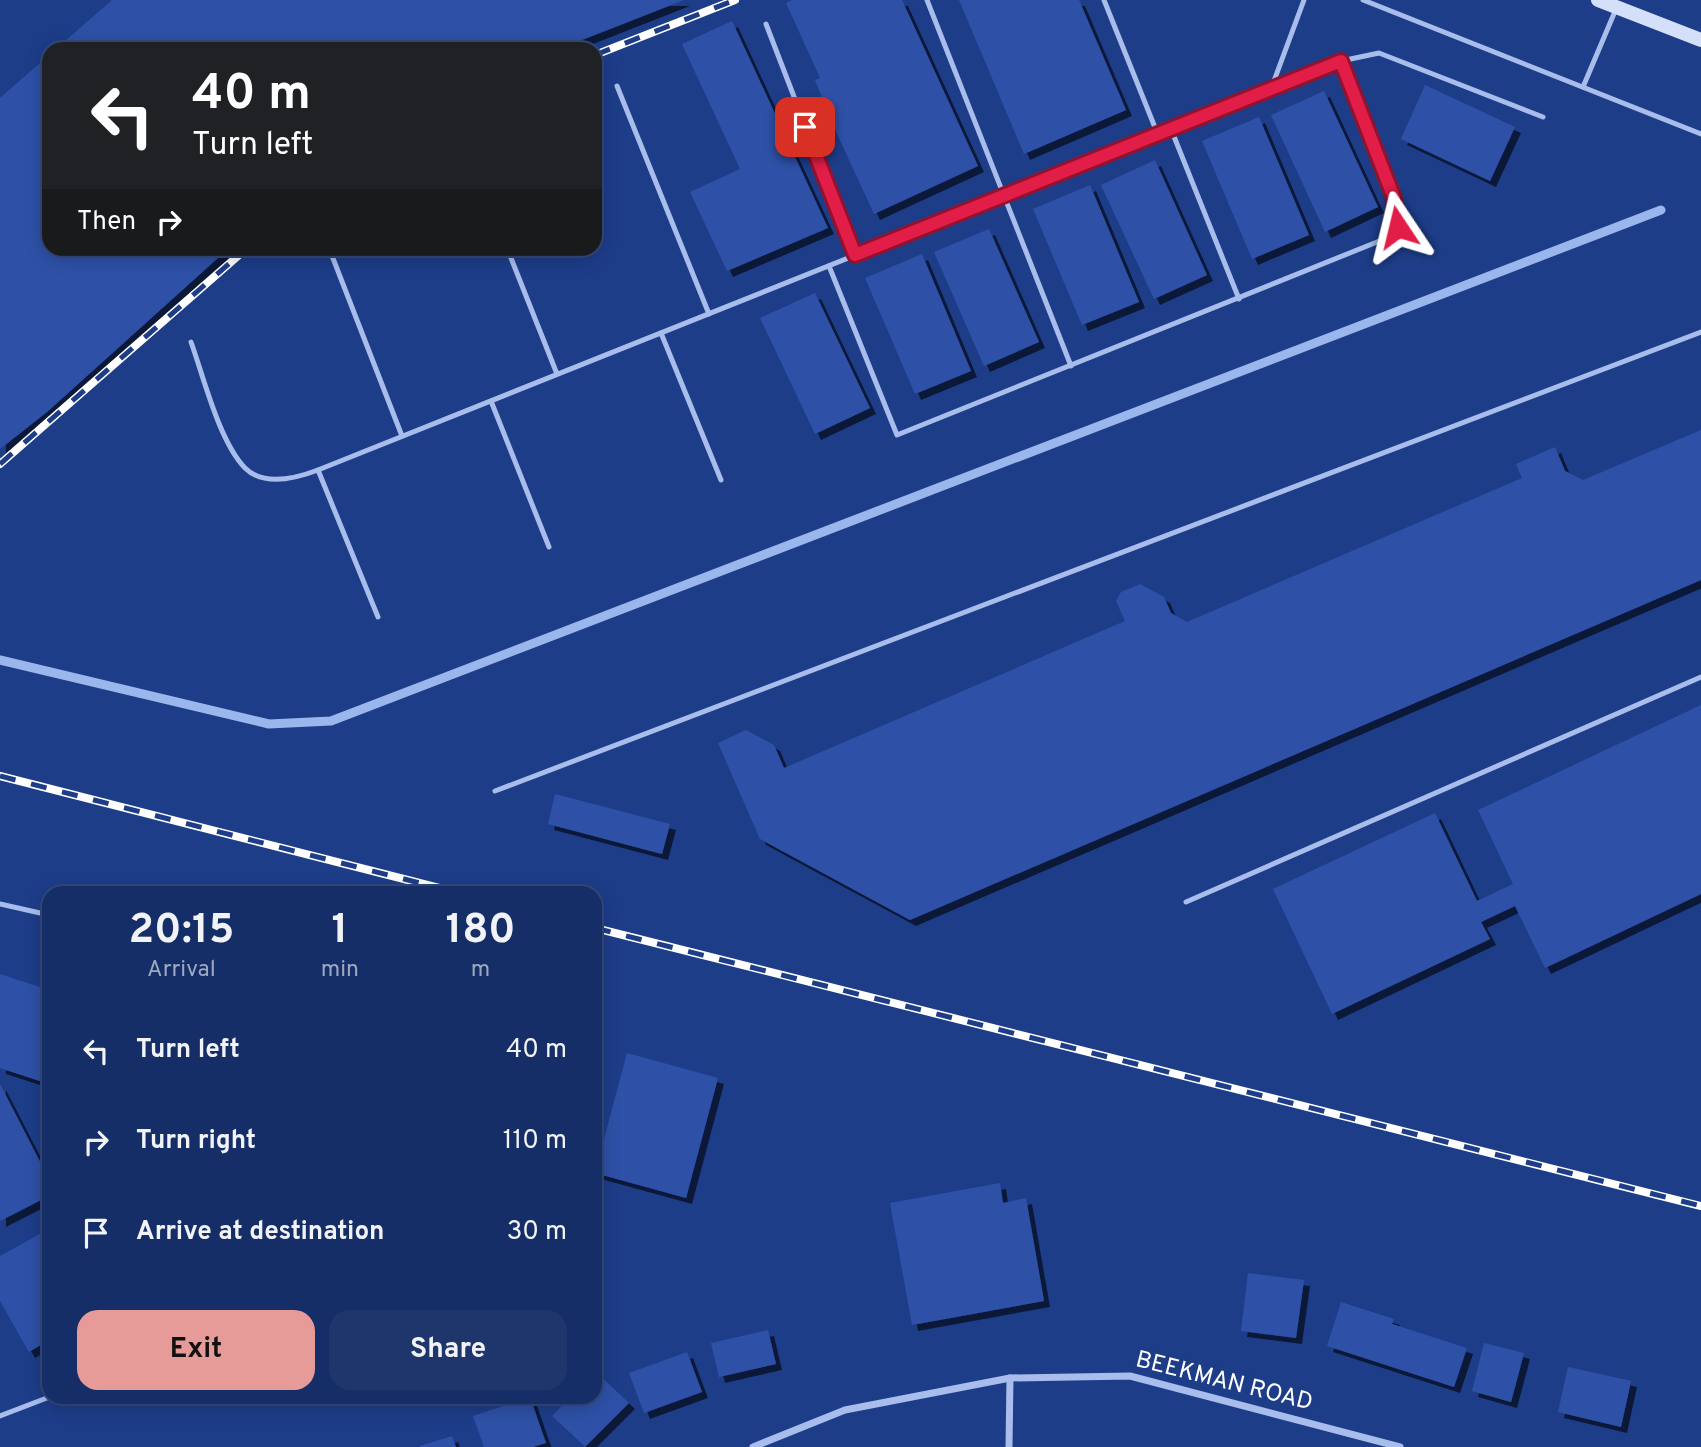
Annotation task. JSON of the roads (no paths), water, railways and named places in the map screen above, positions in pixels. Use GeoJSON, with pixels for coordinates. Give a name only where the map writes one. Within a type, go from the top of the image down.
{"type":"FeatureCollection","features":[{"type":"Feature","properties":{"kind":"main road"},"geometry":{"type":"LineString","coordinates":[[1598,0],[1701,40]]}},
{"type":"Feature","properties":{"kind":"street","name":"BEEKMAN ROAD"},"geometry":{"type":"LineString","coordinates":[[752,1447],[845,1410],[1010,1378],[1130,1376],[1401,1447]]}},
{"type":"Feature","properties":{"kind":"street"},"geometry":{"type":"LineString","coordinates":[[1009,1447],[1010,1378]]}},
{"type":"Feature","properties":{"kind":"lane"},"geometry":{"type":"LineString","coordinates":[[927,0],[1071,366]]}},
{"type":"Feature","properties":{"kind":"lane"},"geometry":{"type":"LineString","coordinates":[[1104,0],[1158,135]]}},
{"type":"Feature","properties":{"kind":"lane"},"geometry":{"type":"LineString","coordinates":[[1271,89],[1304,0]]}},
{"type":"Feature","properties":{"kind":"lane"},"geometry":{"type":"LineString","coordinates":[[1363,0],[1701,134]]}},
{"type":"Feature","properties":{"kind":"lane"},"geometry":{"type":"LineString","coordinates":[[1583,87],[1617,7]]}},
{"type":"Feature","properties":{"kind":"lane"},"geometry":{"type":"LineString","coordinates":[[766,24],[855,255]]}},
{"type":"Feature","properties":{"kind":"lane"},"geometry":{"type":"LineString","coordinates":[[191,342],[228,443],[247,470],[276,481],[318,470],[1341,61],[1379,53],[1543,117]]}},
{"type":"Feature","properties":{"kind":"lane"},"geometry":{"type":"LineString","coordinates":[[829,266],[897,435],[1239,299],[1387,238],[1398,227],[1394,198],[1341,61]]}},
{"type":"Feature","properties":{"kind":"lane"},"geometry":{"type":"LineString","coordinates":[[617,86],[709,314]]}},
{"type":"Feature","properties":{"kind":"lane"},"geometry":{"type":"LineString","coordinates":[[1171,129],[1239,299]]}},
{"type":"Feature","properties":{"kind":"lane"},"geometry":{"type":"LineString","coordinates":[[332,256],[402,436]]}},
{"type":"Feature","properties":{"kind":"lane"},"geometry":{"type":"LineString","coordinates":[[510,256],[557,374]]}},
{"type":"Feature","properties":{"kind":"lane"},"geometry":{"type":"LineString","coordinates":[[495,792],[1701,332]]}},
{"type":"Feature","properties":{"kind":"lane"},"geometry":{"type":"LineString","coordinates":[[661,333],[721,480]]}},
{"type":"Feature","properties":{"kind":"lane"},"geometry":{"type":"LineString","coordinates":[[491,401],[548,547]]}},
{"type":"Feature","properties":{"kind":"lane"},"geometry":{"type":"LineString","coordinates":[[318,470],[378,617]]}},
{"type":"Feature","properties":{"kind":"lane"},"geometry":{"type":"LineString","coordinates":[[1186,902],[1701,677]]}},
{"type":"Feature","properties":{"kind":"lane"},"geometry":{"type":"LineString","coordinates":[[0,904],[42,913]]}},
{"type":"Feature","properties":{"kind":"lane"},"geometry":{"type":"LineString","coordinates":[[0,1416],[42,1400]]}},
{"type":"Feature","properties":{"kind":"waterway"},"geometry":{"type":"LineString","coordinates":[[0,660],[269,724],[331,721],[1661,210]]}},
{"type":"Feature","properties":{"kind":"railway"},"geometry":{"type":"LineString","coordinates":[[602,52],[735,0]]}},
{"type":"Feature","properties":{"kind":"railway"},"geometry":{"type":"LineString","coordinates":[[0,464],[238,256]]}},
{"type":"Feature","properties":{"kind":"railway"},"geometry":{"type":"LineString","coordinates":[[0,776],[431,886]]}},
{"type":"Feature","properties":{"kind":"railway"},"geometry":{"type":"LineString","coordinates":[[602,930],[1701,1206]]}}]}
